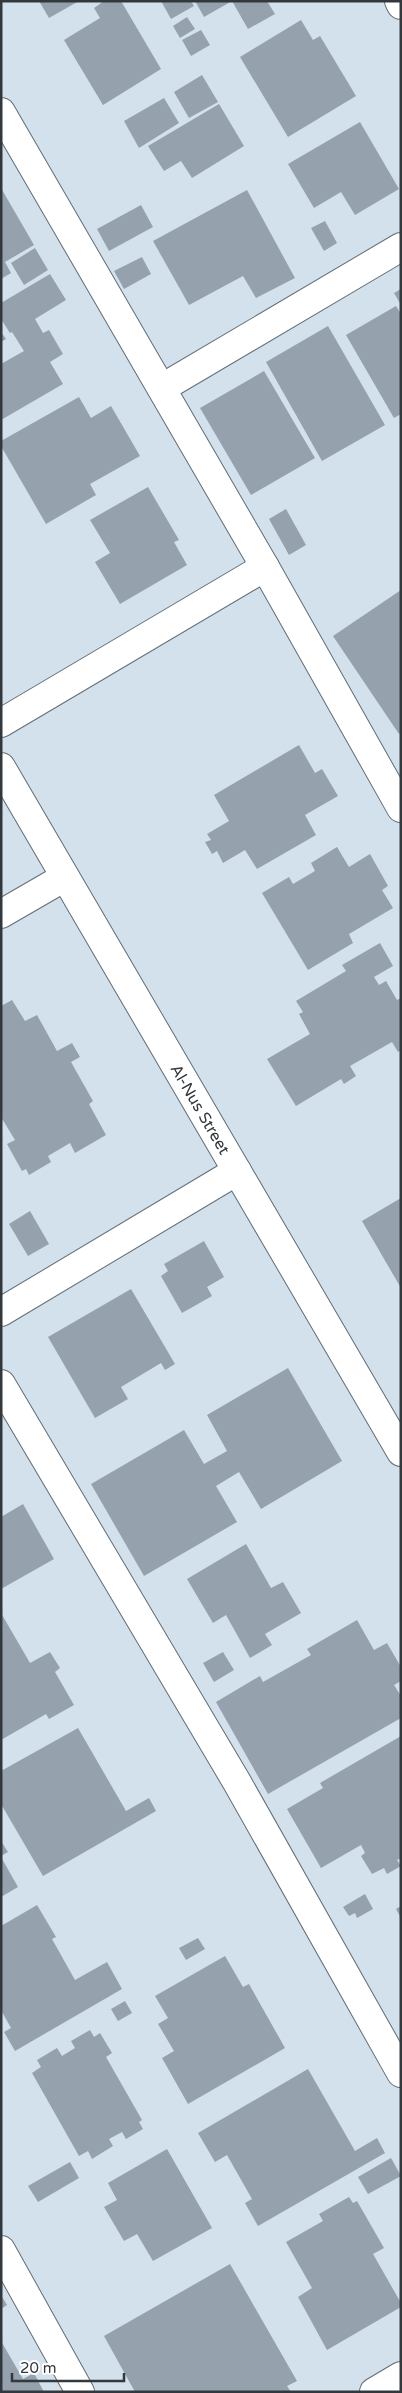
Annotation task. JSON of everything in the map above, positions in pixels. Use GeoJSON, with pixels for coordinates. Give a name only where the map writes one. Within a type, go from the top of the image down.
{"type":"FeatureCollection","features":[{"type":"Feature","properties":{"kind":"street"},"geometry":{"type":"LineString","coordinates":[[399,1],[401,5]]}},
{"type":"Feature","properties":{"kind":"street"},"geometry":{"type":"LineString","coordinates":[[1,112],[266,567],[401,808]]}},
{"type":"Feature","properties":{"kind":"street"},"geometry":{"type":"LineString","coordinates":[[162,388],[401,247]]}},
{"type":"Feature","properties":{"kind":"street"},"geometry":{"type":"LineString","coordinates":[[1,723],[266,567]]}},
{"type":"Feature","properties":{"kind":"street","name":"Al-Nus Street"},"geometry":{"type":"LineString","coordinates":[[1,767],[401,1452]]}},
{"type":"Feature","properties":{"kind":"street"},"geometry":{"type":"LineString","coordinates":[[1,914],[65,877]]}},
{"type":"Feature","properties":{"kind":"street"},"geometry":{"type":"LineString","coordinates":[[1,1312],[237,1171]]}},
{"type":"Feature","properties":{"kind":"street"},"geometry":{"type":"LineString","coordinates":[[1,1384],[238,1784],[401,2074]]}},
{"type":"Feature","properties":{"kind":"street"},"geometry":{"type":"LineString","coordinates":[[1,2250],[80,2392]]}},
{"type":"Feature","properties":{"kind":"street"},"geometry":{"type":"LineString","coordinates":[[374,2392],[401,2376]]}},
{"type":"Feature","properties":{"kind":"building"},"geometry":{"type":"Polygon","coordinates":[[[39,1],[79,1],[49,18],[39,1]]]}},
{"type":"Feature","properties":{"kind":"building"},"geometry":{"type":"Polygon","coordinates":[[[104,1],[121,1],[161,69],[103,105],[64,40],[100,18],[94,8],[104,1]]]}},
{"type":"Feature","properties":{"kind":"building"},"geometry":{"type":"Polygon","coordinates":[[[161,1],[191,1],[194,6],[171,19],[161,1]]]}},
{"type":"Feature","properties":{"kind":"building"},"geometry":{"type":"Polygon","coordinates":[[[195,1],[232,1],[204,17],[195,1]]]}},
{"type":"Feature","properties":{"kind":"building"},"geometry":{"type":"Polygon","coordinates":[[[232,1],[267,1],[275,14],[248,29],[232,1]]]}},
{"type":"Feature","properties":{"kind":"building"},"geometry":{"type":"Polygon","coordinates":[[[187,17],[195,29],[180,38],[173,26],[187,17]]]}},
{"type":"Feature","properties":{"kind":"building"},"geometry":{"type":"Polygon","coordinates":[[[301,20],[313,40],[320,36],[356,96],[288,137],[240,57],[301,20]]]}},
{"type":"Feature","properties":{"kind":"building"},"geometry":{"type":"Polygon","coordinates":[[[201,30],[210,45],[191,56],[182,40],[201,30]]]}},
{"type":"Feature","properties":{"kind":"building"},"geometry":{"type":"Polygon","coordinates":[[[202,75],[218,102],[189,118],[174,92],[202,75]]]}},
{"type":"Feature","properties":{"kind":"building"},"geometry":{"type":"Polygon","coordinates":[[[164,98],[179,123],[139,148],[124,121],[164,98]]]}},
{"type":"Feature","properties":{"kind":"building"},"geometry":{"type":"Polygon","coordinates":[[[219,104],[244,146],[192,178],[181,161],[164,171],[148,146],[219,104]]]}},
{"type":"Feature","properties":{"kind":"building"},"geometry":{"type":"Polygon","coordinates":[[[360,122],[399,189],[355,215],[341,192],[314,208],[288,164],[360,122]]]}},
{"type":"Feature","properties":{"kind":"building"},"geometry":{"type":"Polygon","coordinates":[[[1,188],[34,245],[5,262],[11,273],[1,279],[1,188]]]}},
{"type":"Feature","properties":{"kind":"building"},"geometry":{"type":"Polygon","coordinates":[[[247,190],[295,278],[256,298],[243,276],[189,305],[153,241],[247,190]]]}},
{"type":"Feature","properties":{"kind":"building"},"geometry":{"type":"Polygon","coordinates":[[[141,205],[153,227],[109,251],[97,229],[141,205]]]}},
{"type":"Feature","properties":{"kind":"building"},"geometry":{"type":"Polygon","coordinates":[[[325,221],[337,243],[324,251],[311,228],[325,221]]]}},
{"type":"Feature","properties":{"kind":"building"},"geometry":{"type":"Polygon","coordinates":[[[35,248],[48,270],[24,285],[11,263],[35,248]]]}},
{"type":"Feature","properties":{"kind":"building"},"geometry":{"type":"Polygon","coordinates":[[[142,257],[151,274],[124,289],[114,271],[142,257]]]}},
{"type":"Feature","properties":{"kind":"building"},"geometry":{"type":"Polygon","coordinates":[[[50,274],[66,300],[35,319],[43,333],[49,330],[63,354],[50,362],[63,384],[1,420],[1,364],[24,351],[1,319],[1,303],[50,274]]]}},
{"type":"Feature","properties":{"kind":"building"},"geometry":{"type":"Polygon","coordinates":[[[401,289],[401,305],[394,293],[401,289]]]}},
{"type":"Feature","properties":{"kind":"building"},"geometry":{"type":"Polygon","coordinates":[[[396,306],[401,314],[401,414],[394,418],[346,335],[396,306]]]}},
{"type":"Feature","properties":{"kind":"building"},"geometry":{"type":"Polygon","coordinates":[[[328,326],[385,425],[322,461],[266,362],[328,326]]]}},
{"type":"Feature","properties":{"kind":"building"},"geometry":{"type":"Polygon","coordinates":[[[1,332],[6,339],[1,342],[1,332]]]}},
{"type":"Feature","properties":{"kind":"building"},"geometry":{"type":"Polygon","coordinates":[[[264,371],[315,458],[251,495],[200,408],[264,371]]]}},
{"type":"Feature","properties":{"kind":"building"},"geometry":{"type":"Polygon","coordinates":[[[79,397],[91,418],[111,406],[140,456],[90,484],[96,495],[46,524],[1,446],[1,441],[79,397]]]}},
{"type":"Feature","properties":{"kind":"building"},"geometry":{"type":"Polygon","coordinates":[[[148,487],[179,540],[174,542],[187,565],[120,604],[95,562],[110,553],[90,520],[148,487]]]}},
{"type":"Feature","properties":{"kind":"building"},"geometry":{"type":"Polygon","coordinates":[[[286,509],[306,545],[289,555],[269,519],[286,509]]]}},
{"type":"Feature","properties":{"kind":"building"},"geometry":{"type":"Polygon","coordinates":[[[401,590],[401,732],[399,734],[333,636],[401,590]]]}},
{"type":"Feature","properties":{"kind":"building"},"geometry":{"type":"Polygon","coordinates":[[[299,745],[315,773],[322,769],[338,796],[305,815],[316,835],[257,869],[245,850],[223,863],[217,851],[212,854],[205,842],[211,840],[207,834],[229,821],[214,795],[299,745]]]}},
{"type":"Feature","properties":{"kind":"building"},"geometry":{"type":"Polygon","coordinates":[[[337,847],[349,867],[370,854],[388,886],[382,890],[393,908],[349,934],[353,943],[308,970],[262,893],[289,877],[293,884],[315,871],[311,863],[337,847]]]}},
{"type":"Feature","properties":{"kind":"building"},"geometry":{"type":"Polygon","coordinates":[[[380,943],[393,966],[374,977],[379,985],[386,981],[397,1000],[401,998],[401,1050],[398,1052],[392,1042],[350,1066],[356,1076],[344,1084],[341,1079],[296,1106],[267,1059],[310,1034],[299,1014],[303,1012],[296,1001],[346,971],[342,965],[380,943]]]}},
{"type":"Feature","properties":{"kind":"building"},"geometry":{"type":"Polygon","coordinates":[[[12,1000],[25,1021],[37,1015],[57,1051],[72,1043],[80,1057],[71,1062],[93,1101],[89,1104],[106,1135],[75,1153],[70,1143],[48,1156],[51,1162],[29,1175],[26,1169],[22,1171],[7,1144],[15,1140],[1,1117],[1,1006],[12,1000]]]}},
{"type":"Feature","properties":{"kind":"building"},"geometry":{"type":"Polygon","coordinates":[[[401,1198],[401,1288],[362,1221],[401,1198]]]}},
{"type":"Feature","properties":{"kind":"building"},"geometry":{"type":"Polygon","coordinates":[[[30,1211],[49,1244],[28,1256],[9,1224],[30,1211]]]}},
{"type":"Feature","properties":{"kind":"building"},"geometry":{"type":"Polygon","coordinates":[[[204,1241],[224,1277],[207,1287],[212,1296],[182,1313],[161,1276],[168,1271],[164,1264],[204,1241]]]}},
{"type":"Feature","properties":{"kind":"building"},"geometry":{"type":"Polygon","coordinates":[[[131,1289],[175,1364],[165,1370],[161,1363],[121,1387],[128,1399],[95,1418],[48,1337],[131,1289]]]}},
{"type":"Feature","properties":{"kind":"building"},"geometry":{"type":"Polygon","coordinates":[[[288,1368],[342,1461],[261,1509],[239,1472],[216,1486],[237,1522],[144,1576],[91,1484],[184,1430],[204,1464],[227,1451],[207,1415],[288,1368]]]}},
{"type":"Feature","properties":{"kind":"building"},"geometry":{"type":"Polygon","coordinates":[[[23,1504],[54,1559],[1,1589],[1,1517],[23,1504]]]}},
{"type":"Feature","properties":{"kind":"building"},"geometry":{"type":"Polygon","coordinates":[[[246,1544],[271,1588],[283,1582],[301,1613],[265,1634],[272,1645],[250,1658],[226,1615],[213,1623],[187,1579],[246,1544]]]}},
{"type":"Feature","properties":{"kind":"building"},"geometry":{"type":"Polygon","coordinates":[[[1,1613],[30,1663],[50,1652],[60,1668],[55,1672],[74,1705],[49,1719],[46,1714],[1,1740],[1,1613]]]}},
{"type":"Feature","properties":{"kind":"building"},"geometry":{"type":"Polygon","coordinates":[[[357,1620],[374,1650],[387,1643],[401,1667],[401,1681],[394,1685],[401,1696],[401,1718],[268,1794],[216,1702],[260,1676],[263,1682],[311,1655],[307,1649],[357,1620]]]}},
{"type":"Feature","properties":{"kind":"building"},"geometry":{"type":"Polygon","coordinates":[[[223,1652],[234,1670],[214,1682],[203,1663],[223,1652]]]}},
{"type":"Feature","properties":{"kind":"building"},"geometry":{"type":"Polygon","coordinates":[[[78,1728],[126,1811],[149,1798],[156,1811],[43,1876],[1,1804],[1,1771],[78,1728]]]}},
{"type":"Feature","properties":{"kind":"building"},"geometry":{"type":"Polygon","coordinates":[[[401,1736],[401,1858],[397,1860],[401,1866],[387,1874],[384,1868],[372,1874],[361,1856],[365,1853],[361,1845],[321,1868],[287,1809],[323,1788],[320,1783],[401,1736]]]}},
{"type":"Feature","properties":{"kind":"building"},"geometry":{"type":"Polygon","coordinates":[[[1,1841],[8,1852],[1,1856],[1,1841]]]}},
{"type":"Feature","properties":{"kind":"building"},"geometry":{"type":"Polygon","coordinates":[[[1,1857],[18,1887],[1,1897],[1,1857]]]}},
{"type":"Feature","properties":{"kind":"building"},"geometry":{"type":"Polygon","coordinates":[[[365,1894],[373,1909],[357,1918],[355,1913],[349,1916],[343,1907],[365,1894]]]}},
{"type":"Feature","properties":{"kind":"building"},"geometry":{"type":"Polygon","coordinates":[[[37,1905],[56,1937],[52,1939],[75,1980],[107,1962],[122,1989],[15,2051],[4,2032],[11,2028],[1,2010],[1,1926],[37,1905]]]}},
{"type":"Feature","properties":{"kind":"building"},"geometry":{"type":"Polygon","coordinates":[[[401,1906],[401,1918],[396,1909],[401,1906]]]}},
{"type":"Feature","properties":{"kind":"building"},"geometry":{"type":"Polygon","coordinates":[[[198,1938],[205,1949],[186,1960],[179,1948],[198,1938]]]}},
{"type":"Feature","properties":{"kind":"building"},"geometry":{"type":"Polygon","coordinates":[[[225,1956],[243,1987],[249,1984],[285,2048],[188,2104],[162,2058],[174,2051],[158,2024],[168,2018],[155,1996],[225,1956]]]}},
{"type":"Feature","properties":{"kind":"building"},"geometry":{"type":"Polygon","coordinates":[[[125,2001],[132,2013],[118,2021],[111,2009],[125,2001]]]}},
{"type":"Feature","properties":{"kind":"building"},"geometry":{"type":"Polygon","coordinates":[[[90,2030],[94,2037],[100,2033],[112,2053],[106,2057],[142,2120],[139,2122],[143,2129],[126,2139],[122,2132],[109,2139],[113,2146],[92,2159],[88,2151],[79,2156],[32,2073],[41,2067],[37,2060],[57,2048],[62,2056],[75,2048],[71,2041],[90,2030]]]}},
{"type":"Feature","properties":{"kind":"building"},"geometry":{"type":"Polygon","coordinates":[[[308,2069],[355,2151],[377,2138],[385,2153],[258,2226],[245,2203],[252,2199],[227,2155],[215,2162],[198,2133],[308,2069]]]}},
{"type":"Feature","properties":{"kind":"building"},"geometry":{"type":"Polygon","coordinates":[[[167,2149],[212,2228],[153,2261],[137,2234],[124,2241],[104,2207],[117,2200],[108,2183],[167,2149]]]}},
{"type":"Feature","properties":{"kind":"building"},"geometry":{"type":"Polygon","coordinates":[[[391,2158],[401,2176],[368,2194],[358,2177],[391,2158]]]}},
{"type":"Feature","properties":{"kind":"building"},"geometry":{"type":"Polygon","coordinates":[[[70,2162],[79,2178],[38,2202],[28,2186],[70,2162]]]}},
{"type":"Feature","properties":{"kind":"building"},"geometry":{"type":"Polygon","coordinates":[[[349,2197],[353,2203],[357,2201],[384,2248],[373,2254],[401,2303],[401,2307],[327,2350],[298,2297],[312,2288],[286,2242],[323,2221],[319,2214],[349,2197]]]}},
{"type":"Feature","properties":{"kind":"building"},"geometry":{"type":"Polygon","coordinates":[[[230,2264],[297,2381],[287,2386],[291,2392],[135,2392],[104,2336],[230,2264]]]}},
{"type":"Feature","properties":{"kind":"building"},"geometry":{"type":"Polygon","coordinates":[[[1,2295],[7,2305],[1,2309],[1,2295]]]}},
{"type":"Feature","properties":{"kind":"building"},"geometry":{"type":"Polygon","coordinates":[[[1,2341],[23,2379],[34,2373],[44,2392],[1,2392],[1,2341]]]}}]}
